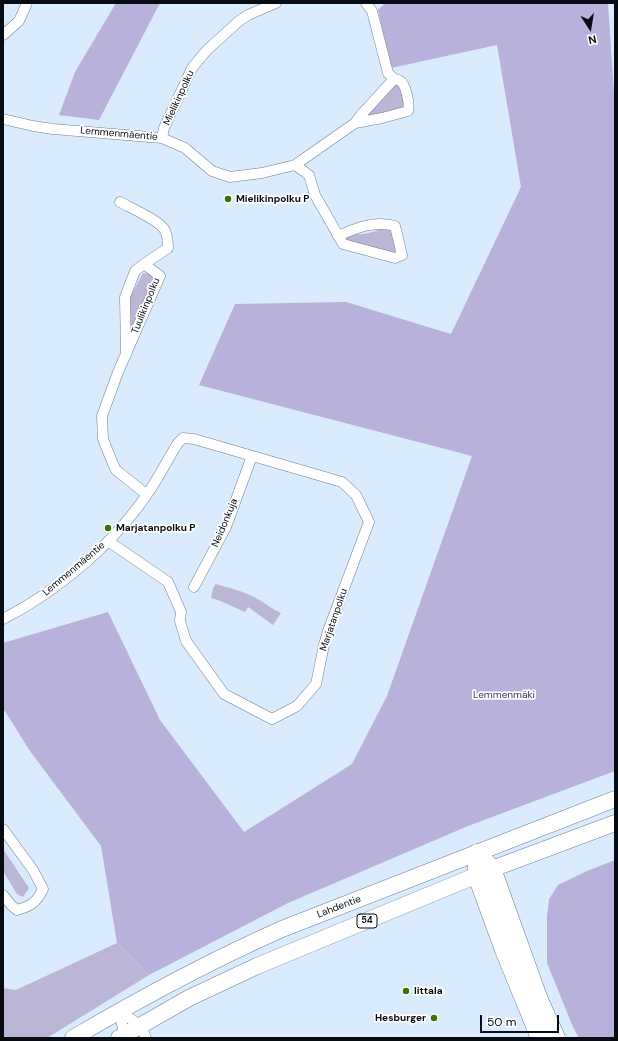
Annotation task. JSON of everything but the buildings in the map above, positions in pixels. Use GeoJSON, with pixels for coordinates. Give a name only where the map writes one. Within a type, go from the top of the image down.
{"type":"FeatureCollection","features":[{"type":"Feature","properties":{"kind":"highway"},"geometry":{"type":"LineString","coordinates":[[477,853],[484,873],[556,1038]]}},
{"type":"Feature","properties":{"kind":"highway"},"geometry":{"type":"LineString","coordinates":[[484,873],[504,950],[540,1038]]}},
{"type":"Feature","properties":{"kind":"main road","name":"Lahdentie"},"geometry":{"type":"LineString","coordinates":[[73,1038],[120,1011],[239,948],[282,929],[615,799]]}},
{"type":"Feature","properties":{"kind":"main road","name":"54"},"geometry":{"type":"LineString","coordinates":[[122,1037],[143,1032],[189,998],[257,966],[484,873],[615,823]]}},
{"type":"Feature","properties":{"kind":"street"},"geometry":{"type":"LineString","coordinates":[[3,35],[19,21],[27,3]]}},
{"type":"Feature","properties":{"kind":"street","name":"Mielikinpolku"},"geometry":{"type":"LineString","coordinates":[[162,138],[164,128],[192,68],[207,50],[239,20],[276,3]]}},
{"type":"Feature","properties":{"kind":"street"},"geometry":{"type":"LineString","coordinates":[[355,123],[408,111],[409,107],[405,87],[399,80],[394,79],[388,73],[372,11],[366,3]]}},
{"type":"Feature","properties":{"kind":"street"},"geometry":{"type":"LineString","coordinates":[[294,165],[300,163],[355,123],[394,79]]}},
{"type":"Feature","properties":{"kind":"street","name":"Lemmenmäentie"},"geometry":{"type":"LineString","coordinates":[[3,119],[53,129],[162,138],[184,148],[212,171],[230,178],[262,173],[294,165]]}},
{"type":"Feature","properties":{"kind":"street"},"geometry":{"type":"LineString","coordinates":[[294,165],[309,175],[315,194],[338,236],[343,244],[395,258],[402,255],[395,226],[386,223],[374,223],[338,236]]}},
{"type":"Feature","properties":{"kind":"street","name":"Tuulikinpolku"},"geometry":{"type":"LineString","coordinates":[[120,202],[159,224],[165,230],[168,240],[168,248],[135,271],[125,297],[126,355]]}},
{"type":"Feature","properties":{"kind":"street","name":"Tuulikinpolku"},"geometry":{"type":"LineString","coordinates":[[144,264],[160,276],[118,372],[102,416],[103,439],[116,470],[146,494]]}},
{"type":"Feature","properties":{"kind":"street","name":"Lemmenmäentie"},"geometry":{"type":"LineString","coordinates":[[3,619],[26,607],[53,588],[83,564],[108,541],[152,488],[178,443],[183,438],[194,439]]}},
{"type":"Feature","properties":{"kind":"street","name":"Marjatanpolku"},"geometry":{"type":"LineString","coordinates":[[108,541],[168,582],[181,612],[180,621],[186,641],[224,694],[272,720],[297,706],[316,684],[326,638],[369,522],[356,495],[342,482],[194,439]]}},
{"type":"Feature","properties":{"kind":"street","name":"Neidonkuja"},"geometry":{"type":"LineString","coordinates":[[194,587],[226,526],[252,456]]}},
{"type":"Feature","properties":{"kind":"street"},"geometry":{"type":"LineString","coordinates":[[3,829],[33,870],[43,889],[38,900],[26,908],[17,910],[3,895]]}},
{"type":"Feature","properties":{"kind":"street"},"geometry":{"type":"LineString","coordinates":[[120,1011],[143,1032]]}},
{"type":"Feature","properties":{"kind":"street"},"geometry":{"type":"LineString","coordinates":[[120,1011],[122,1037]]}},
{"type":"Feature","properties":{"kind":"shaded area"},"geometry":{"type":"Polygon","coordinates":[[[398,84],[405,102],[402,108],[366,117],[394,85],[398,84]]]}},
{"type":"Feature","properties":{"kind":"shaded area"},"geometry":{"type":"Polygon","coordinates":[[[383,226],[390,229],[394,234],[396,249],[394,253],[347,242],[349,234],[376,231],[383,226]]]}},
{"type":"Feature","properties":{"kind":"shaded area"},"geometry":{"type":"Polygon","coordinates":[[[143,273],[151,274],[153,279],[130,331],[128,301],[143,273]]]}},
{"type":"Feature","properties":{"kind":"shaded area"},"geometry":{"type":"Polygon","coordinates":[[[216,584],[251,596],[281,613],[273,625],[248,607],[245,612],[211,598],[213,588],[216,584]]]}},
{"type":"Feature","properties":{"kind":"shaded area"},"geometry":{"type":"Polygon","coordinates":[[[3,849],[29,888],[23,897],[17,894],[3,871],[3,849]]]}},
{"type":"Feature","properties":{"kind":"shaded area"},"geometry":{"type":"Polygon","coordinates":[[[117,943],[149,975],[47,1038],[3,1038],[3,988],[16,990],[117,943]]]}},
{"type":"Feature","properties":{"kind":"green space"},"geometry":{"type":"Polygon","coordinates":[[[116,3],[160,3],[99,120],[59,115],[75,72],[116,3]]]}},
{"type":"Feature","properties":{"kind":"green space","name":"Lemmenmäki"},"geometry":{"type":"Polygon","coordinates":[[[385,3],[608,3],[615,109],[615,771],[468,826],[288,903],[149,975],[117,943],[101,846],[30,751],[3,708],[3,643],[108,612],[160,720],[244,832],[352,764],[387,696],[472,456],[199,385],[235,304],[346,302],[451,334],[521,187],[497,45],[391,68],[378,10],[385,3]]]}},
{"type":"Feature","properties":{"kind":"green space"},"geometry":{"type":"Polygon","coordinates":[[[615,860],[615,1038],[579,1038],[573,1027],[547,963],[547,916],[549,899],[558,885],[615,860]]]}},
{"type":"Feature","properties":{"kind":"place","name":"Mielikinpolku P"},"geometry":{"type":"Point","coordinates":[228,199]}},
{"type":"Feature","properties":{"kind":"place","name":"Marjatanpolku P"},"geometry":{"type":"Point","coordinates":[108,528]}},
{"type":"Feature","properties":{"kind":"place","name":"Iittala"},"geometry":{"type":"Point","coordinates":[406,991]}},
{"type":"Feature","properties":{"kind":"place","name":"Hesburger"},"geometry":{"type":"Point","coordinates":[434,1018]}}]}
